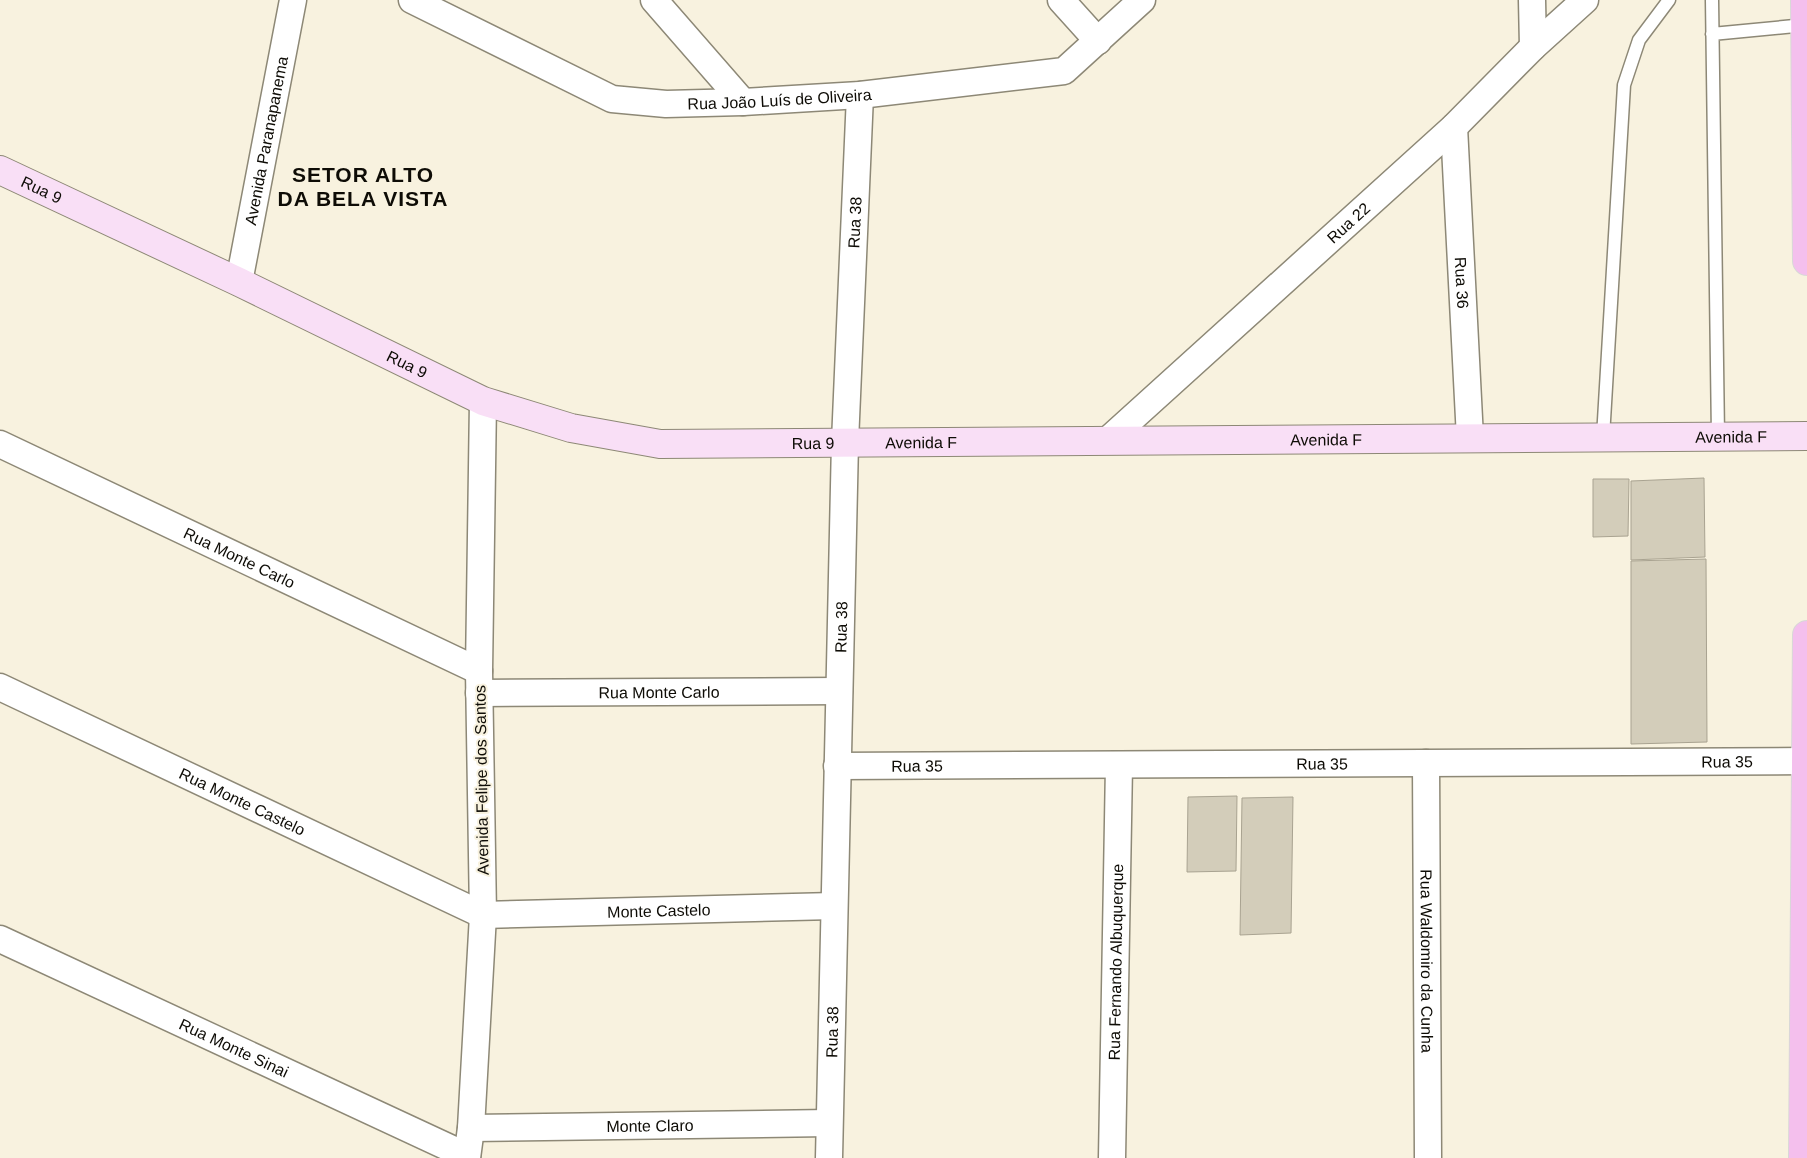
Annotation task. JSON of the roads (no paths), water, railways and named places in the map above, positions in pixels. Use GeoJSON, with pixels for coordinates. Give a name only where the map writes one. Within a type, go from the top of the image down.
{"type":"FeatureCollection","features":[{"type":"Feature","properties":{"kind":"main road"},"geometry":{"type":"LineString","coordinates":[[1805,13],[1807,261]]}},
{"type":"Feature","properties":{"kind":"main road"},"geometry":{"type":"LineString","coordinates":[[1803,1158],[1807,635]]}},
{"type":"Feature","properties":{"kind":"street","name":"Avenida Paranapanema"},"geometry":{"type":"LineString","coordinates":[[239,282],[293,0]]}},
{"type":"Feature","properties":{"kind":"street","name":"Rua João Luís de Oliveira"},"geometry":{"type":"LineString","coordinates":[[412,0],[612,99],[666,104],[743,102],[860,95],[1064,71],[1142,0]]}},
{"type":"Feature","properties":{"kind":"street"},"geometry":{"type":"LineString","coordinates":[[654,0],[743,102]]}},
{"type":"Feature","properties":{"kind":"street"},"geometry":{"type":"LineString","coordinates":[[1061,0],[1098,41]]}},
{"type":"Feature","properties":{"kind":"street"},"geometry":{"type":"LineString","coordinates":[[1532,0],[1533,47]]}},
{"type":"Feature","properties":{"kind":"street","name":"Rua 22"},"geometry":{"type":"LineString","coordinates":[[1108,440],[1454,128],[1533,47],[1585,0]]}},
{"type":"Feature","properties":{"kind":"street","name":"Rua 38"},"geometry":{"type":"LineString","coordinates":[[829,1158],[845,442],[860,95]]}},
{"type":"Feature","properties":{"kind":"street","name":"Rua 36"},"geometry":{"type":"LineString","coordinates":[[1454,128],[1470,438]]}},
{"type":"Feature","properties":{"kind":"street","name":"Rua 9"},"geometry":{"type":"LineString","coordinates":[[0,170],[239,282],[483,401],[571,428],[660,444],[845,442]]}},
{"type":"Feature","properties":{"kind":"street","name":"Avenida Felipe dos Santos"},"geometry":{"type":"LineString","coordinates":[[467,1157],[483,915],[479,682],[483,401]]}},
{"type":"Feature","properties":{"kind":"street","name":"Avenida F"},"geometry":{"type":"LineString","coordinates":[[845,442],[1807,436]]}},
{"type":"Feature","properties":{"kind":"street","name":"Rua Monte Carlo"},"geometry":{"type":"LineString","coordinates":[[0,444],[479,682],[839,691]]}},
{"type":"Feature","properties":{"kind":"street","name":"Rua Monte Castelo"},"geometry":{"type":"LineString","coordinates":[[0,687],[483,915]]}},
{"type":"Feature","properties":{"kind":"street","name":"Rua 35"},"geometry":{"type":"LineString","coordinates":[[837,766],[1806,761]]}},
{"type":"Feature","properties":{"kind":"street","name":"Rua Waldomiro da Cunha"},"geometry":{"type":"LineString","coordinates":[[1426,763],[1428,1158]]}},
{"type":"Feature","properties":{"kind":"street","name":"Rua Fernando Albuquerque"},"geometry":{"type":"LineString","coordinates":[[1112,1158],[1119,765]]}},
{"type":"Feature","properties":{"kind":"street","name":"Monte Castelo"},"geometry":{"type":"LineString","coordinates":[[483,915],[834,906]]}},
{"type":"Feature","properties":{"kind":"street","name":"Rua Monte Sinai"},"geometry":{"type":"LineString","coordinates":[[0,938],[467,1157]]}},
{"type":"Feature","properties":{"kind":"street","name":"Monte Claro"},"geometry":{"type":"LineString","coordinates":[[470,1128],[829,1123]]}},
{"type":"Feature","properties":{"kind":"lane"},"geometry":{"type":"LineString","coordinates":[[1603,437],[1624,84],[1639,40],[1670,0]]}},
{"type":"Feature","properties":{"kind":"lane"},"geometry":{"type":"LineString","coordinates":[[1712,0],[1718,436]]}},
{"type":"Feature","properties":{"kind":"lane"},"geometry":{"type":"LineString","coordinates":[[1712,34],[1805,13]]}},
{"type":"Feature","properties":{"kind":"district","name":"SETOR ALTO DA BELA VISTA"},"geometry":{"type":"Point","coordinates":[363,187]}}]}
